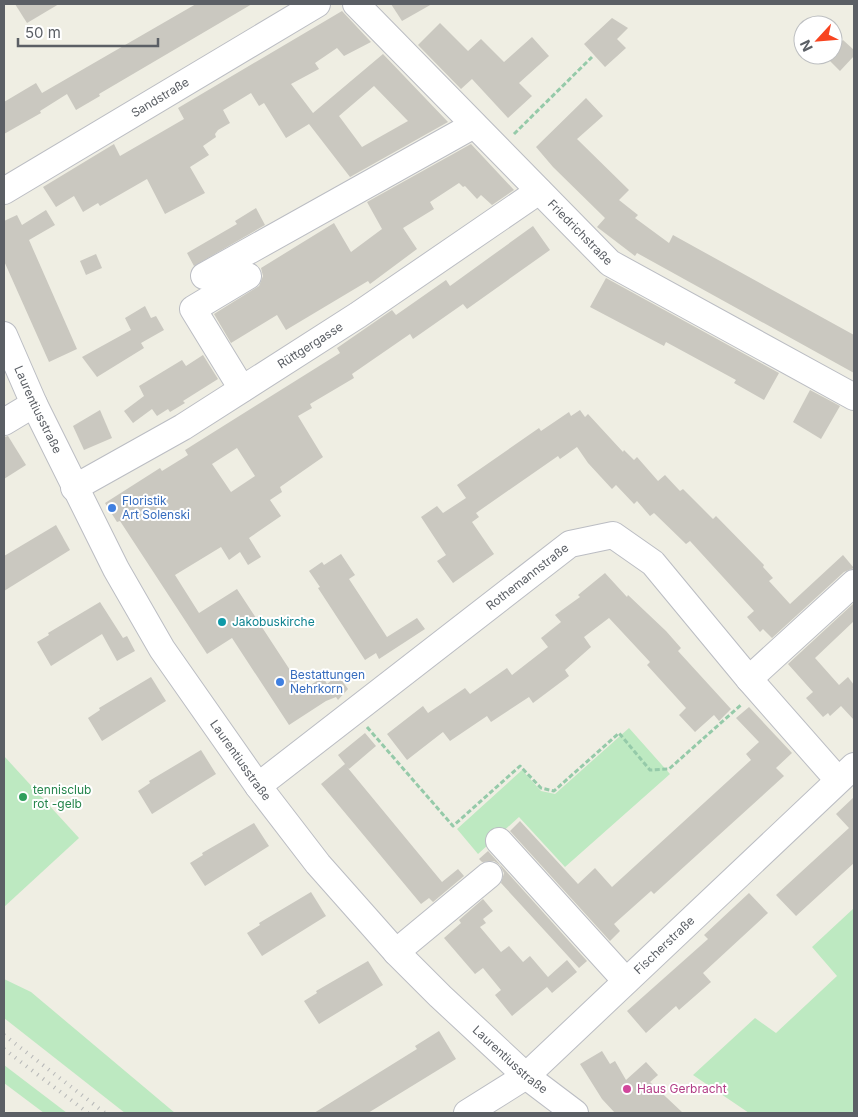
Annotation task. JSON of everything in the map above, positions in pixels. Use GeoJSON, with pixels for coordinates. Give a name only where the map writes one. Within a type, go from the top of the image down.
{"type":"FeatureCollection","features":[{"type":"Feature","properties":{"kind":"street","name":"Sandstraße"},"geometry":{"type":"LineString","coordinates":[[4,190],[317,4]]}},
{"type":"Feature","properties":{"kind":"street","name":"Friedrichstraße"},"geometry":{"type":"LineString","coordinates":[[356,4],[610,263],[854,396]]}},
{"type":"Feature","properties":{"kind":"street"},"geometry":{"type":"LineString","coordinates":[[204,276],[474,125]]}},
{"type":"Feature","properties":{"kind":"street","name":"Rüttgergasse"},"geometry":{"type":"LineString","coordinates":[[74,488],[183,427],[358,316],[539,191]]}},
{"type":"Feature","properties":{"kind":"street"},"geometry":{"type":"LineString","coordinates":[[242,389],[193,309],[248,276]]}},
{"type":"Feature","properties":{"kind":"street","name":"Laurentiusstraße"},"geometry":{"type":"LineString","coordinates":[[4,334],[34,404],[74,488],[116,569],[162,648],[258,786],[318,864],[396,952],[526,1076],[575,1113]]}},
{"type":"Feature","properties":{"kind":"street"},"geometry":{"type":"LineString","coordinates":[[4,422],[34,404]]}},
{"type":"Feature","properties":{"kind":"street","name":"Rothemannstraße"},"geometry":{"type":"LineString","coordinates":[[258,786],[570,544],[613,535],[653,563],[754,684],[846,773]]}},
{"type":"Feature","properties":{"kind":"street"},"geometry":{"type":"LineString","coordinates":[[754,684],[854,583]]}},
{"type":"Feature","properties":{"kind":"street","name":"Fischerstraße"},"geometry":{"type":"LineString","coordinates":[[467,1113],[526,1076],[846,773]]}},
{"type":"Feature","properties":{"kind":"street"},"geometry":{"type":"LineString","coordinates":[[500,841],[626,981]]}},
{"type":"Feature","properties":{"kind":"street"},"geometry":{"type":"LineString","coordinates":[[396,952],[489,876]]}},
{"type":"Feature","properties":{"kind":"path"},"geometry":{"type":"LineString","coordinates":[[498,149],[592,57]]}},
{"type":"Feature","properties":{"kind":"path"},"geometry":{"type":"LineString","coordinates":[[353,712],[453,826],[520,766],[541,788],[554,791],[619,733],[650,770],[669,768],[754,684]]}},
{"type":"Feature","properties":{"kind":"green space"},"geometry":{"type":"Polygon","coordinates":[[[629,728],[670,774],[565,867],[519,817],[478,854],[457,829],[522,770],[541,791],[555,794],[629,728]]]}},
{"type":"Feature","properties":{"kind":"green space","name":"tennisclub rot -gelb"},"geometry":{"type":"Polygon","coordinates":[[[4,756],[79,838],[4,907],[4,756]]]}},
{"type":"Feature","properties":{"kind":"green space"},"geometry":{"type":"Polygon","coordinates":[[[854,908],[854,1113],[749,1113],[693,1075],[755,1018],[776,1033],[837,976],[812,947],[854,908]]]}},
{"type":"Feature","properties":{"kind":"green space"},"geometry":{"type":"Polygon","coordinates":[[[4,979],[31,992],[175,1113],[125,1113],[4,1018],[4,979]]]}},
{"type":"Feature","properties":{"kind":"green space"},"geometry":{"type":"Polygon","coordinates":[[[4,1065],[67,1113],[44,1113],[4,1083],[4,1065]]]}},
{"type":"Feature","properties":{"kind":"building"},"geometry":{"type":"Polygon","coordinates":[[[15,4],[59,4],[27,23],[15,4]]]}},
{"type":"Feature","properties":{"kind":"building"},"geometry":{"type":"Polygon","coordinates":[[[196,4],[252,4],[99,94],[100,96],[76,110],[67,94],[40,111],[41,113],[4,134],[4,102],[36,83],[42,93],[196,4]]]}},
{"type":"Feature","properties":{"kind":"building"},"geometry":{"type":"Polygon","coordinates":[[[391,4],[432,4],[402,21],[391,4]]]}},
{"type":"Feature","properties":{"kind":"building"},"geometry":{"type":"Polygon","coordinates":[[[342,11],[371,42],[344,56],[337,48],[315,63],[319,69],[291,84],[313,113],[383,54],[448,122],[350,177],[309,124],[286,138],[264,103],[259,106],[251,93],[223,110],[230,123],[218,130],[215,134],[216,137],[203,146],[209,155],[190,167],[205,193],[165,214],[147,179],[100,206],[98,203],[83,212],[74,196],[56,207],[43,187],[114,144],[120,156],[184,119],[178,108],[342,11]],[[374,86],[339,116],[362,147],[408,121],[374,86]]]}},
{"type":"Feature","properties":{"kind":"building"},"geometry":{"type":"Polygon","coordinates":[[[612,18],[628,28],[617,39],[626,48],[605,67],[584,44],[612,18]]]}},
{"type":"Feature","properties":{"kind":"building"},"geometry":{"type":"Polygon","coordinates":[[[440,23],[468,51],[481,39],[504,62],[532,37],[549,56],[519,83],[532,96],[508,118],[472,79],[461,89],[418,45],[440,23]]]}},
{"type":"Feature","properties":{"kind":"building"},"geometry":{"type":"Polygon","coordinates":[[[843,40],[854,50],[854,56],[840,71],[834,65],[843,65],[843,40]]]}},
{"type":"Feature","properties":{"kind":"building"},"geometry":{"type":"Polygon","coordinates":[[[586,98],[603,116],[577,139],[629,190],[619,200],[638,215],[635,218],[669,243],[673,235],[854,335],[854,373],[637,253],[635,256],[597,227],[605,218],[553,167],[536,147],[586,98]]]}},
{"type":"Feature","properties":{"kind":"building"},"geometry":{"type":"Polygon","coordinates":[[[471,144],[514,190],[492,205],[481,195],[477,199],[465,186],[463,187],[459,183],[430,202],[434,209],[403,228],[417,249],[370,284],[368,281],[286,330],[277,315],[231,343],[214,314],[259,286],[263,276],[261,268],[334,223],[351,252],[382,229],[367,202],[471,144]]]}},
{"type":"Feature","properties":{"kind":"building"},"geometry":{"type":"Polygon","coordinates":[[[256,208],[265,225],[194,266],[187,253],[237,224],[235,221],[256,208]]]}},
{"type":"Feature","properties":{"kind":"building"},"geometry":{"type":"Polygon","coordinates":[[[46,210],[55,225],[29,240],[77,349],[49,362],[4,261],[4,221],[17,215],[22,225],[46,210]]]}},
{"type":"Feature","properties":{"kind":"building"},"geometry":{"type":"Polygon","coordinates":[[[533,226],[550,250],[467,309],[463,304],[413,339],[410,334],[352,374],[354,378],[310,404],[312,408],[298,416],[323,457],[280,487],[282,492],[270,500],[281,516],[249,538],[261,557],[248,565],[240,552],[229,560],[221,547],[175,575],[199,613],[237,589],[303,690],[323,677],[327,684],[338,675],[348,689],[338,700],[336,697],[326,701],[289,725],[232,638],[207,654],[120,521],[117,522],[105,503],[160,468],[162,471],[188,455],[185,450],[340,353],[337,348],[392,310],[396,315],[446,280],[450,286],[533,226]],[[237,448],[212,464],[231,492],[255,476],[237,448]]]}},
{"type":"Feature","properties":{"kind":"building"},"geometry":{"type":"Polygon","coordinates":[[[96,254],[102,268],[86,275],[80,261],[96,254]]]}},
{"type":"Feature","properties":{"kind":"building"},"geometry":{"type":"Polygon","coordinates":[[[606,278],[779,373],[764,400],[734,383],[736,380],[666,342],[664,346],[590,307],[606,278]]]}},
{"type":"Feature","properties":{"kind":"building"},"geometry":{"type":"Polygon","coordinates":[[[145,306],[151,318],[156,316],[164,330],[141,343],[144,348],[97,377],[82,357],[131,330],[125,318],[145,306]]]}},
{"type":"Feature","properties":{"kind":"building"},"geometry":{"type":"Polygon","coordinates":[[[203,355],[218,379],[183,401],[185,403],[170,412],[168,409],[157,416],[152,409],[133,423],[124,411],[144,396],[139,386],[182,360],[186,366],[203,355]]]}},
{"type":"Feature","properties":{"kind":"building"},"geometry":{"type":"Polygon","coordinates":[[[810,390],[840,406],[821,439],[793,422],[810,390]]]}},
{"type":"Feature","properties":{"kind":"building"},"geometry":{"type":"Polygon","coordinates":[[[100,410],[112,438],[84,450],[73,426],[100,410]]]}},
{"type":"Feature","properties":{"kind":"building"},"geometry":{"type":"Polygon","coordinates":[[[580,410],[585,417],[588,414],[623,452],[624,450],[634,460],[637,457],[658,481],[665,475],[680,491],[683,489],[713,519],[716,516],[764,565],[763,567],[773,578],[769,581],[790,604],[843,555],[854,568],[844,572],[772,638],[763,629],[760,632],[747,617],[754,611],[690,541],[686,544],[654,513],[650,516],[637,501],[634,504],[616,485],[612,489],[588,463],[577,447],[560,459],[558,456],[476,513],[479,517],[472,522],[494,554],[453,583],[437,561],[446,555],[421,517],[437,506],[443,513],[466,498],[457,485],[539,428],[541,431],[569,412],[571,416],[580,410]]]}},
{"type":"Feature","properties":{"kind":"building"},"geometry":{"type":"Polygon","coordinates":[[[8,436],[26,465],[4,479],[4,437],[8,436]]]}},
{"type":"Feature","properties":{"kind":"building"},"geometry":{"type":"Polygon","coordinates":[[[56,525],[70,550],[4,591],[4,556],[56,525]]]}},
{"type":"Feature","properties":{"kind":"building"},"geometry":{"type":"Polygon","coordinates":[[[341,554],[355,575],[349,579],[387,637],[417,618],[425,629],[379,659],[376,653],[365,660],[309,571],[322,562],[324,565],[341,554]]]}},
{"type":"Feature","properties":{"kind":"building"},"geometry":{"type":"Polygon","coordinates":[[[605,573],[627,597],[628,595],[666,631],[681,648],[678,651],[731,709],[719,721],[714,715],[695,732],[679,715],[686,708],[647,665],[650,662],[609,618],[584,637],[591,647],[565,670],[569,676],[533,703],[529,697],[491,722],[487,716],[450,741],[443,732],[407,760],[387,734],[423,706],[428,713],[465,688],[470,694],[507,668],[512,675],[548,647],[541,638],[561,622],[555,615],[580,597],[578,595],[605,573]]]}},
{"type":"Feature","properties":{"kind":"building"},"geometry":{"type":"Polygon","coordinates":[[[100,602],[123,638],[127,636],[135,651],[117,661],[102,634],[51,666],[37,642],[49,635],[48,633],[100,602]]]}},
{"type":"Feature","properties":{"kind":"building"},"geometry":{"type":"Polygon","coordinates":[[[854,603],[854,621],[815,658],[839,685],[848,677],[854,685],[854,720],[841,706],[830,716],[828,713],[823,717],[806,698],[813,692],[788,664],[854,603]]]}},
{"type":"Feature","properties":{"kind":"building"},"geometry":{"type":"Polygon","coordinates":[[[151,677],[166,701],[102,741],[88,718],[100,710],[99,708],[151,677]]]}},
{"type":"Feature","properties":{"kind":"building"},"geometry":{"type":"Polygon","coordinates":[[[749,707],[792,753],[776,768],[784,776],[654,894],[651,891],[614,924],[620,931],[610,941],[510,831],[520,821],[578,884],[595,868],[612,887],[751,760],[746,754],[759,742],[736,718],[749,707]]]}},
{"type":"Feature","properties":{"kind":"building"},"geometry":{"type":"Polygon","coordinates":[[[365,733],[376,746],[349,769],[347,767],[442,882],[458,869],[464,876],[433,902],[429,898],[421,904],[321,784],[345,764],[338,755],[365,733]]]}},
{"type":"Feature","properties":{"kind":"building"},"geometry":{"type":"Polygon","coordinates":[[[201,750],[216,774],[152,814],[138,791],[150,783],[149,781],[201,750]]]}},
{"type":"Feature","properties":{"kind":"building"},"geometry":{"type":"Polygon","coordinates":[[[854,797],[854,863],[796,916],[776,895],[849,828],[836,814],[854,797]]]}},
{"type":"Feature","properties":{"kind":"building"},"geometry":{"type":"Polygon","coordinates":[[[254,823],[269,846],[205,886],[190,863],[203,855],[202,853],[254,823]]]}},
{"type":"Feature","properties":{"kind":"building"},"geometry":{"type":"Polygon","coordinates":[[[488,851],[587,961],[579,968],[501,883],[504,873],[500,865],[494,861],[482,862],[479,859],[488,851]]]}},
{"type":"Feature","properties":{"kind":"building"},"geometry":{"type":"Polygon","coordinates":[[[311,892],[326,916],[262,956],[247,933],[260,925],[259,923],[311,892]]]}},
{"type":"Feature","properties":{"kind":"building"},"geometry":{"type":"Polygon","coordinates":[[[749,893],[768,913],[703,973],[711,982],[679,1010],[676,1006],[646,1033],[627,1011],[708,939],[704,935],[749,893]]]}},
{"type":"Feature","properties":{"kind":"building"},"geometry":{"type":"Polygon","coordinates":[[[483,899],[493,911],[483,919],[486,923],[480,927],[501,952],[509,946],[523,962],[530,956],[548,977],[567,960],[577,972],[552,993],[547,987],[512,1016],[495,995],[501,990],[483,968],[475,974],[444,938],[461,923],[459,920],[483,899]]]}},
{"type":"Feature","properties":{"kind":"building"},"geometry":{"type":"Polygon","coordinates":[[[368,961],[383,985],[319,1024],[304,1001],[317,993],[316,991],[368,961]]]}},
{"type":"Feature","properties":{"kind":"building"},"geometry":{"type":"Polygon","coordinates":[[[439,1031],[456,1059],[368,1113],[314,1113],[417,1049],[415,1046],[439,1031]]]}},
{"type":"Feature","properties":{"kind":"building"},"geometry":{"type":"Polygon","coordinates":[[[602,1051],[610,1064],[615,1061],[626,1080],[646,1062],[658,1075],[650,1082],[683,1113],[615,1113],[602,1099],[580,1064],[602,1051]]]}},
{"type":"Feature","properties":{"kind":"railway"},"geometry":{"type":"LineString","coordinates":[[4,1035],[105,1113]]}},
{"type":"Feature","properties":{"kind":"railway"},"geometry":{"type":"LineString","coordinates":[[4,1049],[88,1113]]}},
{"type":"Feature","properties":{"kind":"place","name":"Floristik Art Solenski"},"geometry":{"type":"Point","coordinates":[112,508]}},
{"type":"Feature","properties":{"kind":"place","name":"Jakobuskirche"},"geometry":{"type":"Point","coordinates":[222,622]}},
{"type":"Feature","properties":{"kind":"place","name":"Bestattungen Nehrkorn"},"geometry":{"type":"Point","coordinates":[280,682]}},
{"type":"Feature","properties":{"kind":"place","name":"tennisclub rot -gelb"},"geometry":{"type":"Point","coordinates":[23,797]}},
{"type":"Feature","properties":{"kind":"place","name":"Haus Gerbracht"},"geometry":{"type":"Point","coordinates":[627,1089]}}]}
